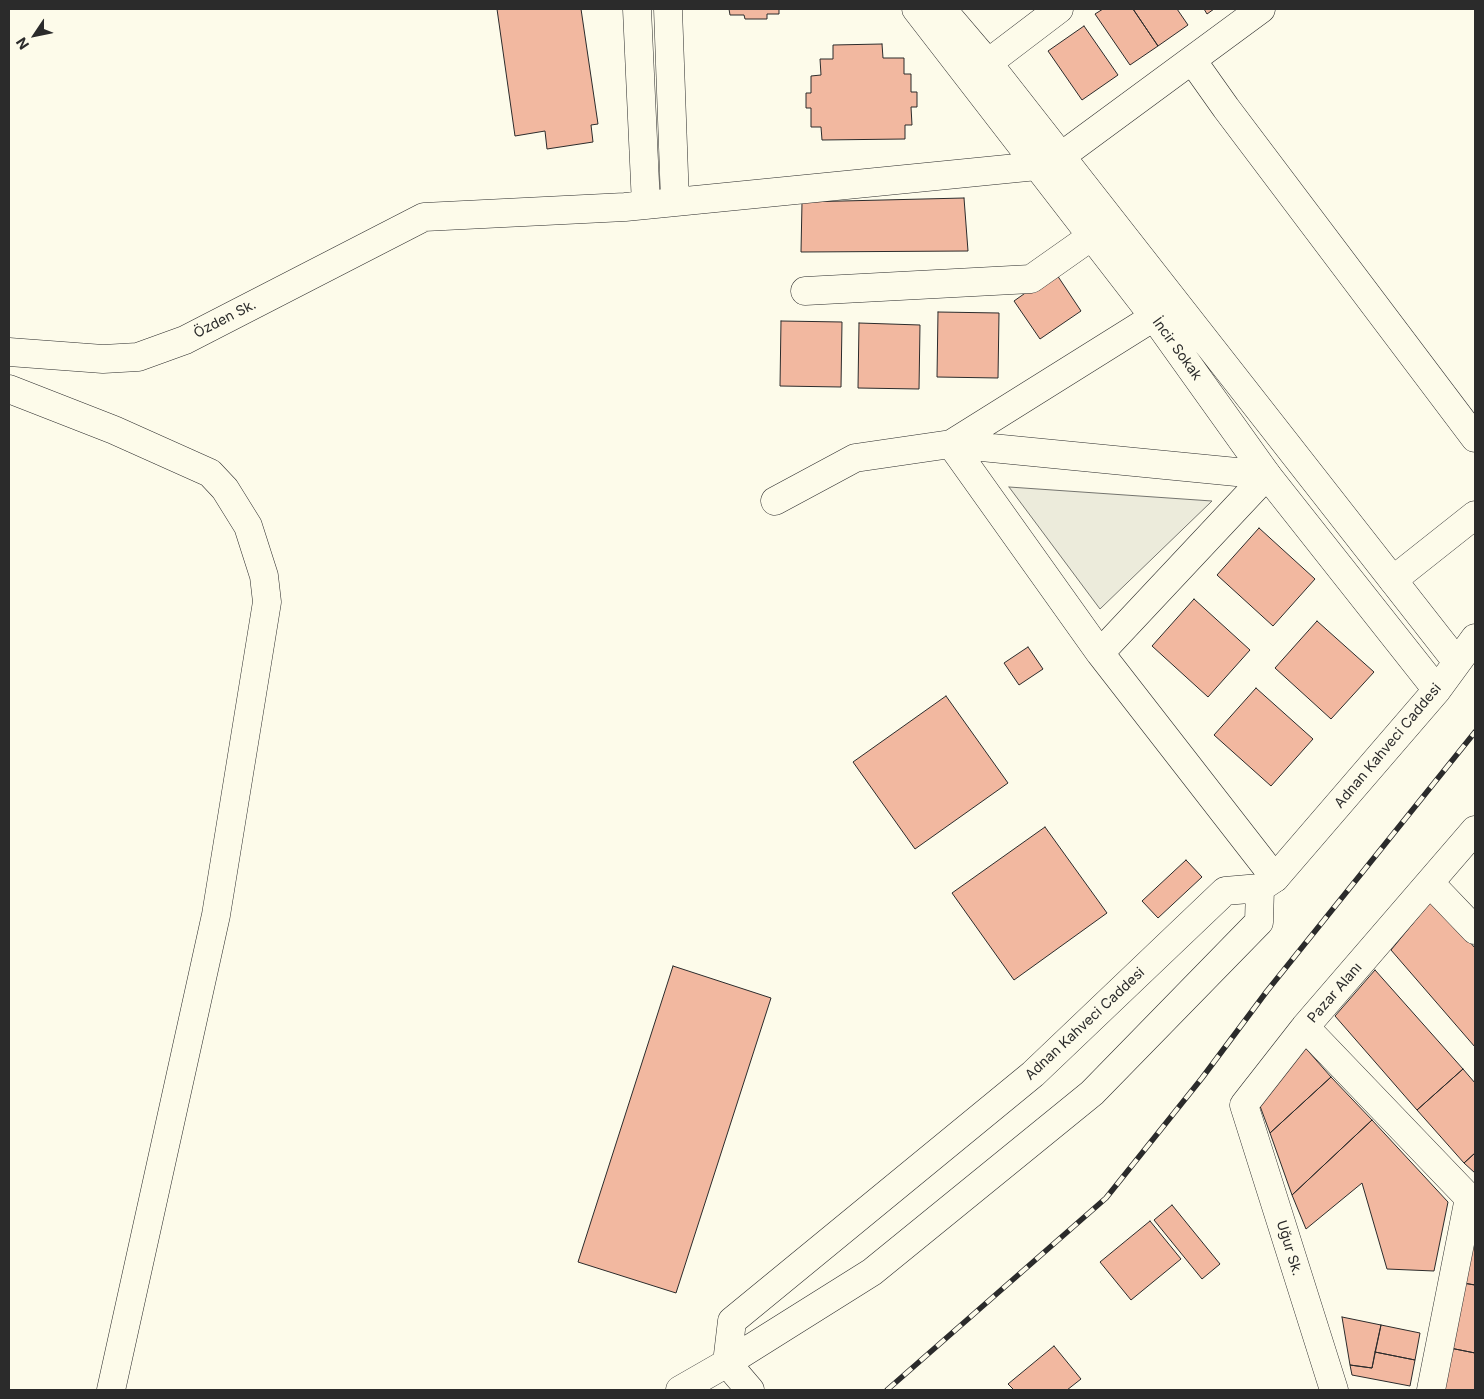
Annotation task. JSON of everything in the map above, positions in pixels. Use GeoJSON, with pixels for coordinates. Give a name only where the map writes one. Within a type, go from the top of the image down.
{"type":"FeatureCollection","features":[{"type":"Feature","properties":{"kind":"main road"},"geometry":{"type":"LineString","coordinates":[[637,9],[646,205],[1049,161],[1261,9]]}},
{"type":"Feature","properties":{"kind":"main road"},"geometry":{"type":"LineString","coordinates":[[668,9],[675,202]]}},
{"type":"Feature","properties":{"kind":"main road","name":"İncir Sokak"},"geometry":{"type":"LineString","coordinates":[[916,9],[1049,161],[1393,580],[1457,662]]}},
{"type":"Feature","properties":{"kind":"main road","name":"İncir Sokak"},"geometry":{"type":"LineString","coordinates":[[942,9],[988,63],[1049,161],[1092,236],[1154,317],[1267,475],[1437,690]]}},
{"type":"Feature","properties":{"kind":"main road"},"geometry":{"type":"LineString","coordinates":[[988,63],[1059,9]]}},
{"type":"Feature","properties":{"kind":"main road"},"geometry":{"type":"LineString","coordinates":[[1192,60],[1226,108],[1475,438]]}},
{"type":"Feature","properties":{"kind":"main road","name":"Özden Sk."},"geometry":{"type":"LineString","coordinates":[[9,352],[103,359],[138,357],[185,340],[424,217],[646,205]]}},
{"type":"Feature","properties":{"kind":"main road"},"geometry":{"type":"LineString","coordinates":[[805,292],[1031,279],[1092,236]]}},
{"type":"Feature","properties":{"kind":"main road"},"geometry":{"type":"LineString","coordinates":[[951,444],[1154,317]]}},
{"type":"Feature","properties":{"kind":"main road"},"geometry":{"type":"LineString","coordinates":[[9,389],[114,430],[210,472],[225,489],[248,526],[264,576],[267,602],[216,915],[111,1390]]}},
{"type":"Feature","properties":{"kind":"main road"},"geometry":{"type":"LineString","coordinates":[[680,1390],[728,1363],[872,1272],[1092,1093],[1259,922],[1267,883],[951,444]]}},
{"type":"Feature","properties":{"kind":"main road"},"geometry":{"type":"LineString","coordinates":[[775,501],[855,458],[951,444],[1267,475]]}},
{"type":"Feature","properties":{"kind":"main road"},"geometry":{"type":"LineString","coordinates":[[1100,653],[1267,475]]}},
{"type":"Feature","properties":{"kind":"main road"},"geometry":{"type":"LineString","coordinates":[[1393,580],[1475,515]]}},
{"type":"Feature","properties":{"kind":"main road","name":"Adnan Kahveci Caddesi"},"geometry":{"type":"LineString","coordinates":[[728,1363],[732,1321],[1033,1074],[1225,891],[1267,883],[1437,690],[1475,638]]}},
{"type":"Feature","properties":{"kind":"main road","name":"Pazar Alanı"},"geometry":{"type":"LineString","coordinates":[[1244,1105],[1305,1027],[1475,830]]}},
{"type":"Feature","properties":{"kind":"main road"},"geometry":{"type":"LineString","coordinates":[[1430,883],[1475,930]]}},
{"type":"Feature","properties":{"kind":"main road"},"geometry":{"type":"LineString","coordinates":[[1305,1027],[1472,1198],[1431,1390]]}},
{"type":"Feature","properties":{"kind":"main road","name":"Uğur Sk."},"geometry":{"type":"LineString","coordinates":[[1244,1105],[1334,1390]]}},
{"type":"Feature","properties":{"kind":"main road"},"geometry":{"type":"LineString","coordinates":[[728,1363],[750,1390]]}},
{"type":"Feature","properties":{"kind":"shaded area"},"geometry":{"type":"Polygon","coordinates":[[[1009,487],[1212,501],[1100,609],[1009,487]]]}},
{"type":"Feature","properties":{"kind":"building"},"geometry":{"type":"Polygon","coordinates":[[[497,9],[581,9],[598,124],[591,125],[593,142],[547,149],[545,131],[515,136],[497,9]]]}},
{"type":"Feature","properties":{"kind":"building"},"geometry":{"type":"Polygon","coordinates":[[[729,9],[779,9],[779,14],[767,14],[767,19],[745,19],[744,15],[730,15],[729,9]]]}},
{"type":"Feature","properties":{"kind":"building"},"geometry":{"type":"Polygon","coordinates":[[[1103,9],[1133,9],[1158,46],[1130,65],[1095,14],[1103,9]]]}},
{"type":"Feature","properties":{"kind":"building"},"geometry":{"type":"Polygon","coordinates":[[[1133,9],[1177,9],[1188,25],[1158,46],[1133,9]]]}},
{"type":"Feature","properties":{"kind":"building"},"geometry":{"type":"Polygon","coordinates":[[[1204,9],[1214,9],[1207,14],[1204,9]]]}},
{"type":"Feature","properties":{"kind":"building"},"geometry":{"type":"Polygon","coordinates":[[[1084,26],[1118,75],[1082,100],[1048,51],[1084,26]]]}},
{"type":"Feature","properties":{"kind":"building"},"geometry":{"type":"Polygon","coordinates":[[[882,44],[883,58],[904,58],[904,74],[911,74],[911,92],[917,92],[917,107],[911,107],[912,125],[905,125],[905,139],[822,140],[821,127],[811,127],[811,108],[806,108],[806,93],[811,93],[811,76],[821,75],[820,59],[833,59],[833,45],[882,44]]]}},
{"type":"Feature","properties":{"kind":"building"},"geometry":{"type":"Polygon","coordinates":[[[964,198],[968,251],[801,252],[802,202],[964,198]]]}},
{"type":"Feature","properties":{"kind":"building"},"geometry":{"type":"Polygon","coordinates":[[[1055,272],[1081,311],[1040,339],[1014,301],[1055,272]]]}},
{"type":"Feature","properties":{"kind":"building"},"geometry":{"type":"Polygon","coordinates":[[[938,312],[999,313],[998,378],[937,377],[938,312]]]}},
{"type":"Feature","properties":{"kind":"building"},"geometry":{"type":"Polygon","coordinates":[[[781,321],[842,322],[841,387],[780,386],[781,321]]]}},
{"type":"Feature","properties":{"kind":"building"},"geometry":{"type":"Polygon","coordinates":[[[859,323],[920,325],[919,389],[858,388],[859,323]]]}},
{"type":"Feature","properties":{"kind":"building"},"geometry":{"type":"Polygon","coordinates":[[[1259,528],[1315,579],[1273,626],[1217,575],[1259,528]]]}},
{"type":"Feature","properties":{"kind":"building"},"geometry":{"type":"Polygon","coordinates":[[[1194,599],[1250,650],[1208,697],[1152,646],[1194,599]]]}},
{"type":"Feature","properties":{"kind":"building"},"geometry":{"type":"Polygon","coordinates":[[[1317,621],[1374,672],[1331,719],[1275,668],[1317,621]]]}},
{"type":"Feature","properties":{"kind":"building"},"geometry":{"type":"Polygon","coordinates":[[[1028,647],[1043,669],[1019,685],[1004,663],[1028,647]]]}},
{"type":"Feature","properties":{"kind":"building"},"geometry":{"type":"Polygon","coordinates":[[[1256,688],[1313,739],[1271,786],[1214,735],[1256,688]]]}},
{"type":"Feature","properties":{"kind":"building"},"geometry":{"type":"Polygon","coordinates":[[[946,696],[1008,783],[915,849],[853,762],[946,696]]]}},
{"type":"Feature","properties":{"kind":"building"},"geometry":{"type":"Polygon","coordinates":[[[1045,827],[1107,913],[1014,980],[952,893],[1045,827]]]}},
{"type":"Feature","properties":{"kind":"building"},"geometry":{"type":"Polygon","coordinates":[[[1186,860],[1202,877],[1158,918],[1142,901],[1186,860]]]}},
{"type":"Feature","properties":{"kind":"building"},"geometry":{"type":"Polygon","coordinates":[[[1433,899],[1475,948],[1475,1047],[1391,950],[1433,899]]]}},
{"type":"Feature","properties":{"kind":"building"},"geometry":{"type":"Polygon","coordinates":[[[673,966],[771,998],[676,1293],[578,1262],[673,966]]]}},
{"type":"Feature","properties":{"kind":"building"},"geometry":{"type":"Polygon","coordinates":[[[1375,970],[1463,1069],[1417,1110],[1335,1016],[1375,970]]]}},
{"type":"Feature","properties":{"kind":"building"},"geometry":{"type":"Polygon","coordinates":[[[1302,1044],[1331,1077],[1270,1133],[1257,1098],[1302,1044]]]}},
{"type":"Feature","properties":{"kind":"building"},"geometry":{"type":"Polygon","coordinates":[[[1463,1069],[1475,1083],[1475,1153],[1464,1163],[1417,1110],[1463,1069]]]}},
{"type":"Feature","properties":{"kind":"building"},"geometry":{"type":"Polygon","coordinates":[[[1331,1077],[1372,1120],[1292,1195],[1270,1133],[1331,1077]]]}},
{"type":"Feature","properties":{"kind":"building"},"geometry":{"type":"Polygon","coordinates":[[[1372,1120],[1448,1202],[1434,1271],[1387,1269],[1362,1183],[1306,1229],[1292,1195],[1372,1120]]]}},
{"type":"Feature","properties":{"kind":"building"},"geometry":{"type":"Polygon","coordinates":[[[1475,1153],[1475,1173],[1464,1163],[1475,1153]]]}},
{"type":"Feature","properties":{"kind":"building"},"geometry":{"type":"Polygon","coordinates":[[[1172,1205],[1220,1264],[1202,1279],[1154,1220],[1172,1205]]]}},
{"type":"Feature","properties":{"kind":"building"},"geometry":{"type":"Polygon","coordinates":[[[1475,1219],[1475,1285],[1463,1283],[1475,1219]]]}},
{"type":"Feature","properties":{"kind":"building"},"geometry":{"type":"Polygon","coordinates":[[[1150,1221],[1181,1259],[1131,1300],[1100,1262],[1150,1221]]]}},
{"type":"Feature","properties":{"kind":"building"},"geometry":{"type":"Polygon","coordinates":[[[1463,1283],[1475,1285],[1475,1353],[1450,1348],[1463,1283]]]}},
{"type":"Feature","properties":{"kind":"building"},"geometry":{"type":"Polygon","coordinates":[[[1342,1317],[1381,1325],[1372,1368],[1350,1365],[1342,1317]]]}},
{"type":"Feature","properties":{"kind":"building"},"geometry":{"type":"Polygon","coordinates":[[[1381,1325],[1420,1333],[1415,1360],[1375,1352],[1381,1325]]]}},
{"type":"Feature","properties":{"kind":"building"},"geometry":{"type":"Polygon","coordinates":[[[1054,1346],[1081,1379],[1067,1390],[1014,1390],[1008,1384],[1054,1346]]]}},
{"type":"Feature","properties":{"kind":"building"},"geometry":{"type":"Polygon","coordinates":[[[1450,1348],[1475,1353],[1475,1390],[1442,1390],[1450,1348]]]}},
{"type":"Feature","properties":{"kind":"building"},"geometry":{"type":"Polygon","coordinates":[[[1375,1352],[1415,1360],[1410,1386],[1352,1375],[1350,1365],[1372,1368],[1375,1352]]]}},
{"type":"Feature","properties":{"kind":"railway"},"geometry":{"type":"LineString","coordinates":[[887,1390],[1106,1198],[1202,1078],[1267,991],[1475,732]]}}]}
